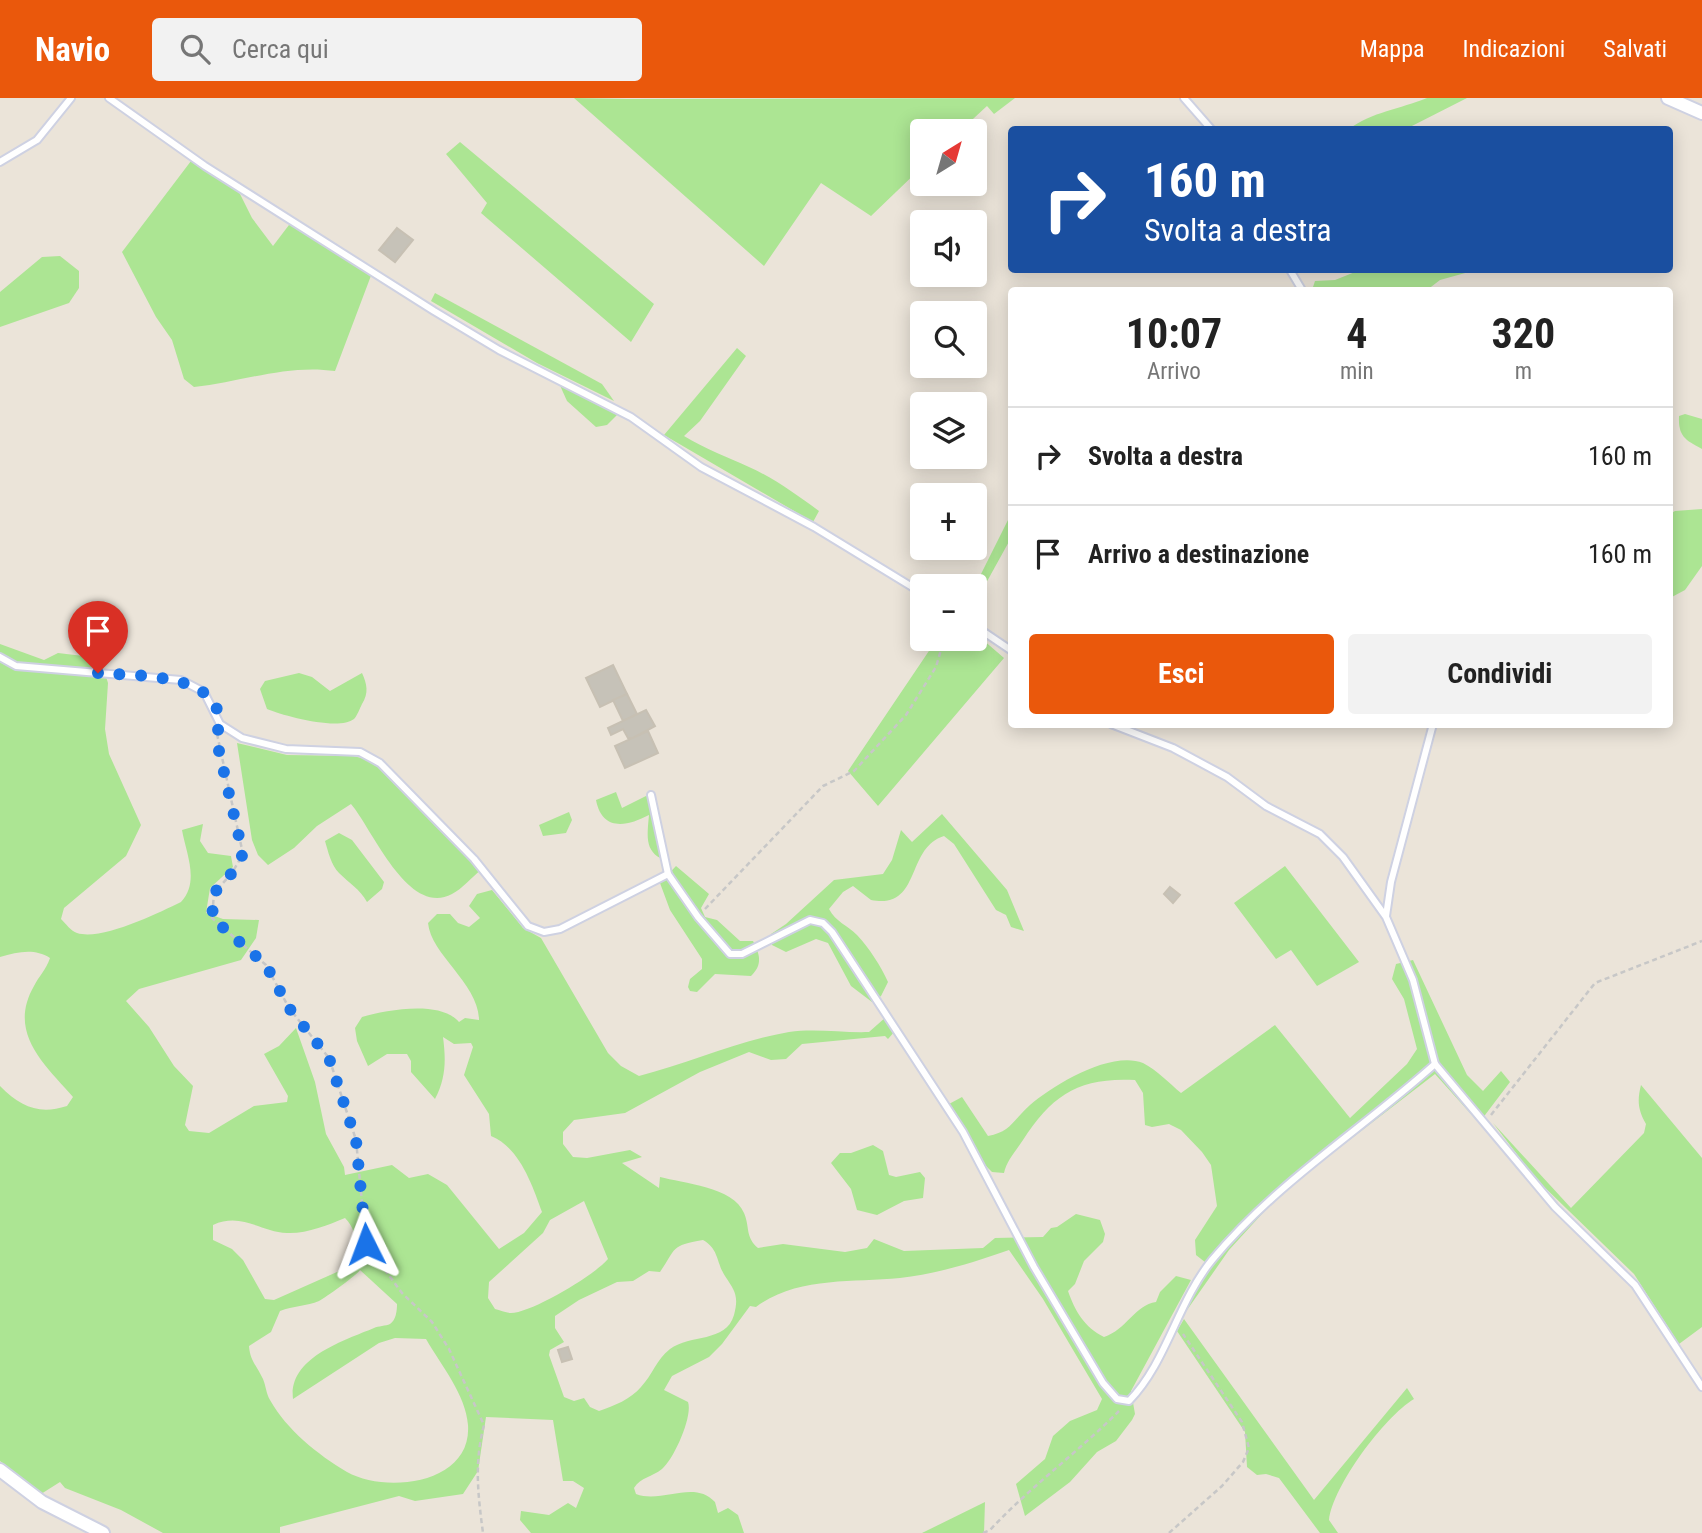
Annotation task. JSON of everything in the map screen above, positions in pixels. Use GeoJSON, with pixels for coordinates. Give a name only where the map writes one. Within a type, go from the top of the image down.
{"type":"FeatureCollection","features":[{"type":"Feature","properties":{"kind":"street"},"geometry":{"type":"LineString","coordinates":[[1668,98],[1702,113]]}},
{"type":"Feature","properties":{"kind":"street"},"geometry":{"type":"LineString","coordinates":[[0,1470],[42,1502],[103,1533]]}},
{"type":"Feature","properties":{"kind":"lane"},"geometry":{"type":"LineString","coordinates":[[0,162],[37,140],[71,98]]}},
{"type":"Feature","properties":{"kind":"lane"},"geometry":{"type":"LineString","coordinates":[[109,98],[205,166],[499,351],[631,416],[701,467],[814,527],[910,586]]}},
{"type":"Feature","properties":{"kind":"lane"},"geometry":{"type":"LineString","coordinates":[[1184,98],[1208,126]]}},
{"type":"Feature","properties":{"kind":"lane"},"geometry":{"type":"LineString","coordinates":[[987,633],[1008,648]]}},
{"type":"Feature","properties":{"kind":"lane"},"geometry":{"type":"LineString","coordinates":[[0,657],[16,666],[181,680],[204,692],[220,724],[242,738],[275,747],[360,752],[380,763],[474,859],[496,884],[513,912],[528,926],[544,932],[560,929],[668,874]]}},
{"type":"Feature","properties":{"kind":"lane"},"geometry":{"type":"LineString","coordinates":[[1121,728],[1184,754],[1227,776],[1266,806],[1320,834],[1343,857],[1386,917],[1413,980],[1435,1064],[1486,1121],[1555,1207],[1635,1285],[1702,1388]]}},
{"type":"Feature","properties":{"kind":"lane"},"geometry":{"type":"LineString","coordinates":[[1386,917],[1391,882],[1432,728]]}},
{"type":"Feature","properties":{"kind":"lane"},"geometry":{"type":"LineString","coordinates":[[651,794],[668,874],[698,917],[730,954],[742,954],[810,920],[822,923],[832,932],[963,1132],[1034,1267],[1103,1383],[1117,1399],[1129,1401],[1142,1387],[1176,1318],[1210,1263],[1257,1209],[1435,1064]]}},
{"type":"Feature","properties":{"kind":"path"},"geometry":{"type":"LineString","coordinates":[[698,917],[823,786],[854,771],[906,715],[936,667],[941,651]]}},
{"type":"Feature","properties":{"kind":"path"},"geometry":{"type":"LineString","coordinates":[[220,724],[216,738],[243,854],[232,873],[214,893],[212,918],[266,965],[289,1008],[329,1058],[356,1140],[366,1244],[402,1293],[432,1322],[449,1349],[484,1425],[477,1450],[476,1482],[483,1533]]}},
{"type":"Feature","properties":{"kind":"path"},"geometry":{"type":"LineString","coordinates":[[1486,1121],[1595,983],[1702,941]]}},
{"type":"Feature","properties":{"kind":"path"},"geometry":{"type":"LineString","coordinates":[[1169,1533],[1222,1486],[1244,1462],[1249,1448],[1242,1422],[1188,1347],[1176,1318]]}},
{"type":"Feature","properties":{"kind":"path"},"geometry":{"type":"LineString","coordinates":[[983,1533],[990,1530],[1026,1492],[1046,1480],[1129,1401]]}},
{"type":"Feature","properties":{"kind":"green space"},"geometry":{"type":"Polygon","coordinates":[[[574,98],[1015,98],[994,114],[987,106],[973,119],[910,119],[910,179],[871,216],[821,183],[764,266],[574,98]]]}},
{"type":"Feature","properties":{"kind":"green space"},"geometry":{"type":"Polygon","coordinates":[[[1427,98],[1467,98],[1412,126],[1354,126],[1427,98]]]}},
{"type":"Feature","properties":{"kind":"green space"},"geometry":{"type":"Polygon","coordinates":[[[460,142],[654,304],[631,342],[481,213],[487,203],[446,154],[460,142]]]}},
{"type":"Feature","properties":{"kind":"green space"},"geometry":{"type":"Polygon","coordinates":[[[191,161],[239,192],[252,218],[273,246],[292,221],[372,273],[335,371],[299,370],[194,387],[184,379],[172,340],[156,317],[122,252],[191,161]]]}},
{"type":"Feature","properties":{"kind":"green space"},"geometry":{"type":"Polygon","coordinates":[[[60,256],[79,271],[79,288],[69,303],[0,327],[0,292],[42,257],[60,256]]]}},
{"type":"Feature","properties":{"kind":"green space"},"geometry":{"type":"Polygon","coordinates":[[[1352,273],[1465,273],[1440,280],[1431,287],[1313,287],[1315,281],[1335,280],[1352,273]]]}},
{"type":"Feature","properties":{"kind":"green space"},"geometry":{"type":"Polygon","coordinates":[[[435,293],[602,384],[614,401],[537,363],[431,301],[435,293]]]}},
{"type":"Feature","properties":{"kind":"green space"},"geometry":{"type":"Polygon","coordinates":[[[737,348],[746,356],[700,421],[684,436],[758,471],[785,487],[819,511],[813,522],[664,435],[737,348]]]}},
{"type":"Feature","properties":{"kind":"green space"},"geometry":{"type":"Polygon","coordinates":[[[558,381],[617,415],[607,425],[596,427],[567,401],[558,381]]]}},
{"type":"Feature","properties":{"kind":"green space"},"geometry":{"type":"Polygon","coordinates":[[[1685,414],[1702,419],[1702,449],[1681,433],[1679,416],[1685,414]]]}},
{"type":"Feature","properties":{"kind":"green space"},"geometry":{"type":"Polygon","coordinates":[[[1702,509],[1702,566],[1685,590],[1673,596],[1673,512],[1702,509]]]}},
{"type":"Feature","properties":{"kind":"green space"},"geometry":{"type":"Polygon","coordinates":[[[1008,520],[1008,543],[987,581],[987,574],[981,574],[1008,520]]]}},
{"type":"Feature","properties":{"kind":"green space"},"geometry":{"type":"Polygon","coordinates":[[[987,643],[1004,658],[878,806],[848,771],[929,651],[987,651],[987,643]]]}},
{"type":"Feature","properties":{"kind":"green space"},"geometry":{"type":"Polygon","coordinates":[[[0,644],[44,660],[58,653],[100,658],[108,683],[105,729],[109,754],[141,825],[126,856],[64,908],[61,919],[77,933],[101,933],[130,925],[181,902],[187,894],[191,876],[182,830],[203,824],[200,841],[208,853],[231,856],[233,867],[210,888],[206,913],[223,919],[259,920],[256,938],[241,960],[139,989],[126,1001],[149,1027],[174,1066],[193,1086],[185,1125],[189,1131],[209,1133],[254,1106],[287,1102],[288,1096],[264,1054],[279,1046],[296,1028],[315,1082],[326,1134],[344,1167],[345,1175],[392,1165],[409,1178],[428,1174],[447,1185],[499,1249],[524,1233],[542,1212],[517,1157],[501,1141],[491,1136],[489,1114],[464,1075],[473,1047],[471,1043],[454,1044],[443,1037],[444,1069],[435,1099],[411,1072],[411,1061],[407,1054],[387,1054],[368,1066],[357,1041],[355,1028],[362,1017],[413,1009],[439,1011],[459,1022],[465,1018],[479,1020],[471,994],[437,947],[428,923],[437,914],[450,914],[458,923],[469,927],[480,918],[469,906],[477,894],[492,890],[523,928],[541,938],[608,1053],[621,1066],[639,1076],[789,1032],[869,1032],[886,1017],[895,1031],[888,1039],[885,1036],[802,1044],[786,1059],[771,1060],[749,1052],[700,1072],[625,1113],[574,1120],[563,1132],[563,1144],[573,1157],[587,1158],[630,1150],[642,1157],[622,1163],[659,1188],[660,1177],[694,1184],[730,1197],[744,1213],[749,1236],[758,1248],[783,1244],[845,1252],[867,1248],[874,1239],[904,1251],[983,1248],[995,1238],[1043,1237],[1051,1228],[1076,1214],[1100,1220],[1105,1234],[1103,1242],[1084,1261],[1075,1284],[1068,1291],[1081,1318],[1104,1337],[1112,1334],[1142,1308],[1156,1302],[1160,1292],[1176,1276],[1191,1280],[1131,1391],[1135,1414],[1132,1420],[1116,1441],[1097,1452],[1070,1482],[1025,1516],[1016,1484],[1045,1459],[1053,1436],[1070,1421],[1097,1410],[1102,1399],[1043,1299],[1009,1250],[928,1274],[825,1283],[789,1290],[756,1307],[750,1306],[709,1357],[672,1376],[664,1390],[688,1402],[685,1427],[667,1464],[637,1484],[634,1488],[636,1494],[656,1496],[697,1492],[707,1495],[715,1502],[718,1513],[728,1508],[738,1515],[744,1533],[531,1533],[520,1520],[521,1511],[549,1515],[568,1503],[576,1508],[584,1488],[573,1481],[563,1481],[553,1420],[486,1417],[478,1471],[463,1494],[415,1501],[399,1496],[280,1527],[280,1533],[163,1533],[121,1510],[65,1488],[60,1482],[41,1494],[0,1461],[0,1086],[23,1104],[39,1109],[67,1106],[73,1097],[41,1060],[27,1033],[27,1003],[50,958],[32,952],[0,957],[0,644]],[[584,1201],[550,1220],[543,1233],[489,1282],[488,1298],[495,1309],[511,1313],[533,1307],[577,1283],[608,1259],[584,1201]],[[345,1218],[309,1231],[287,1233],[242,1222],[223,1222],[213,1225],[213,1240],[232,1249],[243,1260],[265,1299],[274,1300],[355,1264],[354,1234],[345,1218]],[[703,1240],[675,1249],[660,1272],[649,1271],[633,1281],[617,1282],[579,1300],[555,1316],[555,1328],[564,1342],[550,1350],[549,1355],[564,1397],[574,1401],[584,1398],[590,1407],[599,1411],[616,1404],[637,1391],[670,1349],[687,1341],[716,1334],[730,1324],[736,1303],[734,1290],[712,1247],[703,1240]],[[360,1270],[319,1301],[280,1311],[271,1332],[249,1346],[269,1397],[294,1431],[347,1472],[364,1479],[403,1482],[424,1479],[442,1472],[456,1460],[466,1445],[468,1425],[458,1391],[426,1339],[395,1338],[379,1343],[293,1399],[299,1372],[308,1362],[333,1345],[390,1324],[394,1320],[397,1304],[360,1270]]]}},
{"type":"Feature","properties":{"kind":"green space"},"geometry":{"type":"Polygon","coordinates":[[[299,673],[312,677],[330,691],[362,673],[366,692],[355,718],[347,722],[324,723],[267,709],[260,689],[265,681],[299,673]]]}},
{"type":"Feature","properties":{"kind":"green space"},"geometry":{"type":"Polygon","coordinates":[[[237,743],[287,755],[353,756],[374,761],[481,870],[452,894],[436,898],[421,893],[406,882],[393,867],[351,804],[317,826],[294,848],[268,865],[258,855],[252,840],[237,743]]]}},
{"type":"Feature","properties":{"kind":"green space"},"geometry":{"type":"Polygon","coordinates":[[[616,792],[622,808],[654,792],[669,861],[651,850],[648,838],[649,815],[624,824],[609,822],[604,817],[596,800],[616,792]]]}},
{"type":"Feature","properties":{"kind":"green space"},"geometry":{"type":"Polygon","coordinates":[[[569,812],[572,820],[566,833],[543,836],[539,825],[569,812]]]}},
{"type":"Feature","properties":{"kind":"green space"},"geometry":{"type":"Polygon","coordinates":[[[942,814],[1007,890],[1024,931],[1011,927],[1006,915],[996,910],[954,844],[944,836],[923,852],[906,887],[898,896],[887,901],[871,900],[853,886],[843,892],[829,909],[866,946],[888,982],[881,996],[872,1002],[851,986],[828,943],[816,939],[786,952],[772,945],[771,934],[786,924],[834,880],[883,874],[892,860],[901,830],[912,842],[942,814]]]}},
{"type":"Feature","properties":{"kind":"green space"},"geometry":{"type":"Polygon","coordinates":[[[339,833],[352,840],[384,882],[382,889],[367,902],[336,870],[332,862],[325,841],[339,833]]]}},
{"type":"Feature","properties":{"kind":"green space"},"geometry":{"type":"Polygon","coordinates":[[[676,866],[709,894],[701,908],[705,917],[717,920],[740,941],[753,941],[759,959],[751,976],[715,974],[697,992],[690,991],[690,979],[702,969],[702,959],[670,910],[660,883],[676,866]]]}},
{"type":"Feature","properties":{"kind":"green space"},"geometry":{"type":"Polygon","coordinates":[[[1285,866],[1359,962],[1317,986],[1291,950],[1276,959],[1234,903],[1285,866]]]}},
{"type":"Feature","properties":{"kind":"green space"},"geometry":{"type":"Polygon","coordinates":[[[1413,960],[1467,1075],[1483,1091],[1501,1071],[1510,1082],[1479,1123],[1435,1074],[1282,1192],[1229,1250],[1187,1310],[1193,1292],[1210,1266],[1196,1255],[1195,1240],[1217,1206],[1211,1165],[1181,1130],[1169,1124],[1152,1127],[1145,1125],[1143,1093],[1135,1080],[1098,1082],[1069,1092],[1056,1100],[1034,1124],[1009,1160],[1004,1173],[992,1172],[984,1164],[949,1104],[962,1097],[988,1136],[1002,1132],[1030,1105],[1067,1079],[1099,1065],[1130,1060],[1148,1066],[1181,1093],[1275,1025],[1350,1118],[1407,1064],[1417,1049],[1404,999],[1392,979],[1396,964],[1413,960]]]}},
{"type":"Feature","properties":{"kind":"green space"},"geometry":{"type":"Polygon","coordinates":[[[1641,1085],[1702,1158],[1702,1327],[1679,1344],[1634,1274],[1536,1179],[1493,1123],[1571,1208],[1644,1133],[1646,1124],[1639,1105],[1641,1085]]]}},
{"type":"Feature","properties":{"kind":"green space"},"geometry":{"type":"Polygon","coordinates":[[[873,1145],[883,1151],[889,1175],[896,1177],[920,1172],[925,1178],[923,1198],[904,1201],[877,1215],[857,1210],[851,1189],[831,1163],[840,1153],[851,1153],[873,1145]]]}},
{"type":"Feature","properties":{"kind":"green space"},"geometry":{"type":"Polygon","coordinates":[[[1184,1319],[1314,1500],[1407,1388],[1414,1399],[1375,1436],[1340,1489],[1329,1520],[1338,1533],[1320,1533],[1279,1478],[1266,1474],[1257,1475],[1247,1467],[1245,1432],[1177,1331],[1184,1319]]]}},
{"type":"Feature","properties":{"kind":"green space"},"geometry":{"type":"Polygon","coordinates":[[[985,1502],[984,1533],[922,1533],[985,1502]]]}},
{"type":"Feature","properties":{"kind":"building"},"geometry":{"type":"Polygon","coordinates":[[[397,228],[413,240],[395,262],[379,250],[397,228]]]}},
{"type":"Feature","properties":{"kind":"building"},"geometry":{"type":"Polygon","coordinates":[[[613,665],[627,694],[600,707],[586,678],[613,665]]]}},
{"type":"Feature","properties":{"kind":"building"},"geometry":{"type":"Polygon","coordinates":[[[627,694],[637,714],[623,721],[613,700],[627,694]]]}},
{"type":"Feature","properties":{"kind":"building"},"geometry":{"type":"Polygon","coordinates":[[[646,710],[655,726],[633,738],[628,738],[623,729],[611,735],[608,728],[646,710]]]}},
{"type":"Feature","properties":{"kind":"building"},"geometry":{"type":"Polygon","coordinates":[[[648,731],[658,753],[625,768],[615,746],[648,731]]]}},
{"type":"Feature","properties":{"kind":"building"},"geometry":{"type":"Polygon","coordinates":[[[1170,887],[1180,895],[1173,903],[1164,894],[1170,887]]]}},
{"type":"Feature","properties":{"kind":"building"},"geometry":{"type":"Polygon","coordinates":[[[568,1347],[572,1359],[562,1362],[558,1350],[568,1347]]]}},
{"type":"Feature","properties":{"kind":"route"},"geometry":{"type":"LineString","coordinates":[[98,673],[181,680],[204,692],[214,708],[220,724],[216,738],[243,854],[232,873],[214,893],[212,918],[234,940],[266,965],[289,1008],[329,1058],[356,1140],[366,1244]]}}]}
